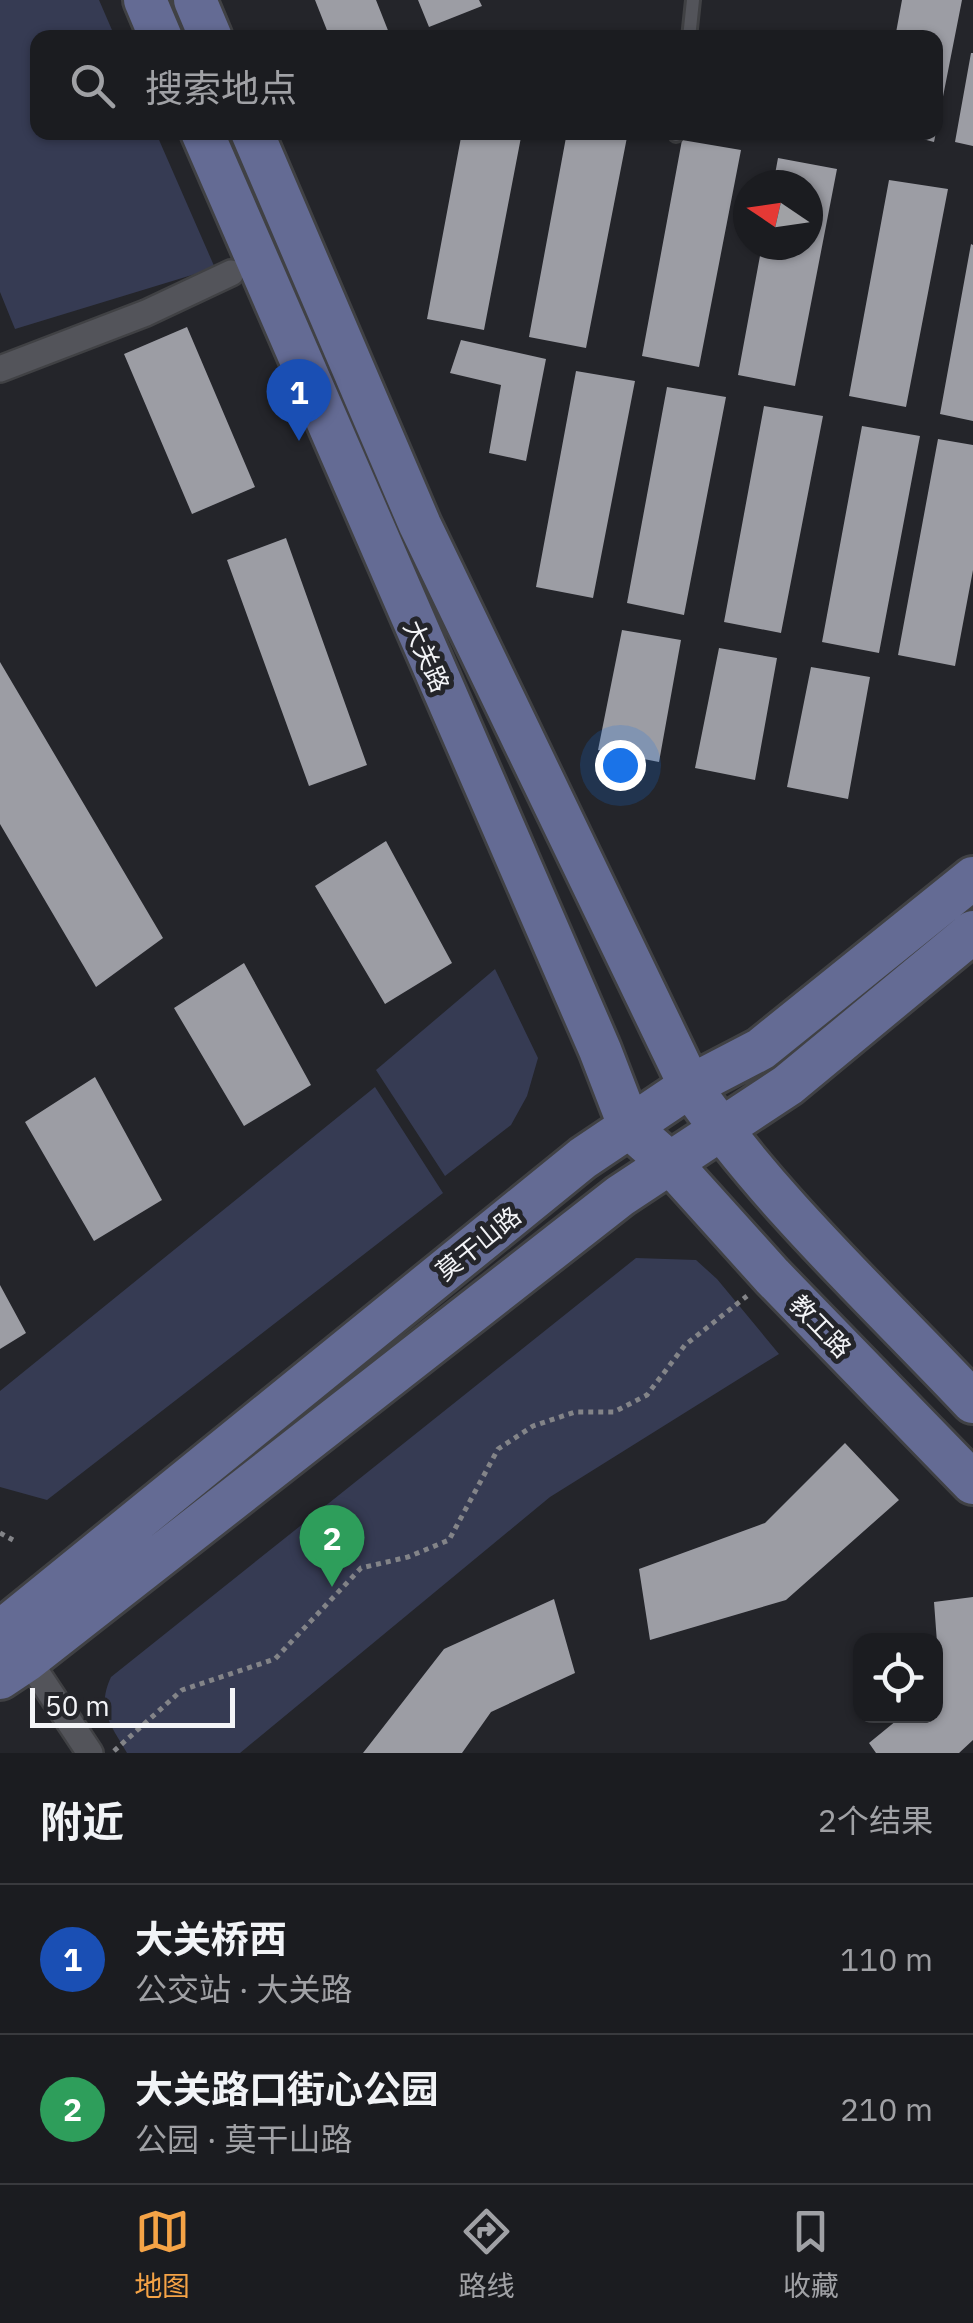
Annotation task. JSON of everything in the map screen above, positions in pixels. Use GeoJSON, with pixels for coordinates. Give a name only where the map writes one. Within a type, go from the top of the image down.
{"type":"FeatureCollection","features":[{"type":"Feature","properties":{"kind":"main road"},"geometry":{"type":"LineString","coordinates":[[145,0],[158,30]]}},
{"type":"Feature","properties":{"kind":"main road"},"geometry":{"type":"LineString","coordinates":[[195,0],[208,30]]}},
{"type":"Feature","properties":{"kind":"main road","name":"大关路"},"geometry":{"type":"LineString","coordinates":[[205,140],[600,1050],[630,1128],[672,1165]]}},
{"type":"Feature","properties":{"kind":"main road","name":"大关路"},"geometry":{"type":"LineString","coordinates":[[255,140],[420,524],[690,1086],[721,1130]]}},
{"type":"Feature","properties":{"kind":"main road","name":"莫干山路"},"geometry":{"type":"LineString","coordinates":[[7,1643],[583,1158],[690,1086],[761,1050],[973,878]]}},
{"type":"Feature","properties":{"kind":"main road","name":"莫干山路"},"geometry":{"type":"LineString","coordinates":[[7,1643],[620,1196],[788,1085],[973,932]]}},
{"type":"Feature","properties":{"kind":"main road"},"geometry":{"type":"LineString","coordinates":[[721,1130],[762,1179],[973,1402]]}},
{"type":"Feature","properties":{"kind":"main road","name":"教工路"},"geometry":{"type":"LineString","coordinates":[[672,1165],[772,1276],[973,1483]]}},
{"type":"Feature","properties":{"kind":"street"},"geometry":{"type":"LineString","coordinates":[[0,369],[146,313],[232,273]]}},
{"type":"Feature","properties":{"kind":"street"},"geometry":{"type":"LineString","coordinates":[[7,1643],[90,1753]]}},
{"type":"Feature","properties":{"kind":"lane"},"geometry":{"type":"LineString","coordinates":[[689,30],[694,0]]}},
{"type":"Feature","properties":{"kind":"path"},"geometry":{"type":"LineString","coordinates":[[112,1753],[182,1690],[275,1659],[361,1568],[408,1557],[449,1540],[498,1449],[533,1426],[575,1412],[614,1412],[647,1395],[685,1346],[772,1276]]}},
{"type":"Feature","properties":{"kind":"path"},"geometry":{"type":"LineString","coordinates":[[0,1533],[13,1540]]}},
{"type":"Feature","properties":{"kind":"shaded area"},"geometry":{"type":"Polygon","coordinates":[[[0,0],[99,0],[112,30],[30,30],[30,140],[159,140],[215,268],[15,329],[0,292],[0,0]]]}},
{"type":"Feature","properties":{"kind":"shaded area"},"geometry":{"type":"Polygon","coordinates":[[[495,969],[538,1058],[527,1096],[511,1125],[445,1176],[376,1070],[495,969]]]}},
{"type":"Feature","properties":{"kind":"shaded area"},"geometry":{"type":"Polygon","coordinates":[[[375,1087],[443,1193],[47,1500],[0,1487],[0,1391],[375,1087]]]}},
{"type":"Feature","properties":{"kind":"shaded area"},"geometry":{"type":"Polygon","coordinates":[[[636,1258],[696,1260],[717,1279],[779,1354],[550,1497],[240,1753],[127,1753],[105,1708],[111,1677],[636,1258]]]}},
{"type":"Feature","properties":{"kind":"building"},"geometry":{"type":"Polygon","coordinates":[[[315,0],[376,0],[388,30],[327,30],[315,0]]]}},
{"type":"Feature","properties":{"kind":"building"},"geometry":{"type":"Polygon","coordinates":[[[418,0],[479,0],[482,6],[429,27],[418,0]]]}},
{"type":"Feature","properties":{"kind":"building"},"geometry":{"type":"Polygon","coordinates":[[[902,0],[962,0],[943,97],[943,30],[896,30],[902,0]]]}},
{"type":"Feature","properties":{"kind":"building"},"geometry":{"type":"Polygon","coordinates":[[[973,53],[973,146],[955,142],[973,53]]]}},
{"type":"Feature","properties":{"kind":"building"},"geometry":{"type":"Polygon","coordinates":[[[461,140],[520,140],[484,330],[427,319],[461,140]]]}},
{"type":"Feature","properties":{"kind":"building"},"geometry":{"type":"Polygon","coordinates":[[[566,140],[626,140],[586,348],[529,337],[566,140]]]}},
{"type":"Feature","properties":{"kind":"building"},"geometry":{"type":"Polygon","coordinates":[[[682,140],[741,150],[737,170],[733,170],[733,191],[699,367],[642,356],[682,140]]]}},
{"type":"Feature","properties":{"kind":"building"},"geometry":{"type":"Polygon","coordinates":[[[778,158],[837,169],[823,241],[823,170],[776,170],[778,158]]]}},
{"type":"Feature","properties":{"kind":"building"},"geometry":{"type":"Polygon","coordinates":[[[889,180],[948,189],[906,407],[849,396],[889,180]]]}},
{"type":"Feature","properties":{"kind":"building"},"geometry":{"type":"Polygon","coordinates":[[[973,245],[973,421],[940,414],[973,245]]]}},
{"type":"Feature","properties":{"kind":"building"},"geometry":{"type":"Polygon","coordinates":[[[759,260],[819,260],[795,386],[738,375],[759,260]]]}},
{"type":"Feature","properties":{"kind":"building"},"geometry":{"type":"Polygon","coordinates":[[[187,327],[255,487],[192,514],[124,354],[187,327]]]}},
{"type":"Feature","properties":{"kind":"building"},"geometry":{"type":"Polygon","coordinates":[[[461,340],[546,359],[526,461],[489,453],[501,385],[450,373],[461,340]]]}},
{"type":"Feature","properties":{"kind":"building"},"geometry":{"type":"Polygon","coordinates":[[[576,371],[635,381],[593,598],[536,587],[576,371]]]}},
{"type":"Feature","properties":{"kind":"building"},"geometry":{"type":"Polygon","coordinates":[[[667,387],[726,397],[684,615],[627,603],[667,387]]]}},
{"type":"Feature","properties":{"kind":"building"},"geometry":{"type":"Polygon","coordinates":[[[764,406],[823,416],[781,633],[724,622],[764,406]]]}},
{"type":"Feature","properties":{"kind":"building"},"geometry":{"type":"Polygon","coordinates":[[[862,426],[920,436],[879,653],[822,642],[862,426]]]}},
{"type":"Feature","properties":{"kind":"building"},"geometry":{"type":"Polygon","coordinates":[[[938,439],[973,445],[973,570],[955,666],[898,655],[938,439]]]}},
{"type":"Feature","properties":{"kind":"building"},"geometry":{"type":"Polygon","coordinates":[[[286,538],[367,765],[309,786],[227,560],[286,538]]]}},
{"type":"Feature","properties":{"kind":"building"},"geometry":{"type":"Polygon","coordinates":[[[622,630],[681,640],[659,762],[598,750],[622,630]]]}},
{"type":"Feature","properties":{"kind":"building"},"geometry":{"type":"Polygon","coordinates":[[[719,648],[777,658],[755,780],[695,768],[719,648]]]}},
{"type":"Feature","properties":{"kind":"building"},"geometry":{"type":"Polygon","coordinates":[[[0,662],[163,938],[96,987],[0,824],[0,662]]]}},
{"type":"Feature","properties":{"kind":"building"},"geometry":{"type":"Polygon","coordinates":[[[811,667],[870,677],[848,799],[787,787],[811,667]]]}},
{"type":"Feature","properties":{"kind":"building"},"geometry":{"type":"Polygon","coordinates":[[[386,841],[452,963],[385,1004],[315,886],[386,841]]]}},
{"type":"Feature","properties":{"kind":"building"},"geometry":{"type":"Polygon","coordinates":[[[244,963],[311,1085],[244,1126],[174,1008],[244,963]]]}},
{"type":"Feature","properties":{"kind":"building"},"geometry":{"type":"Polygon","coordinates":[[[95,1077],[162,1200],[94,1241],[25,1122],[95,1077]]]}},
{"type":"Feature","properties":{"kind":"building"},"geometry":{"type":"Polygon","coordinates":[[[0,1285],[26,1333],[0,1349],[0,1285]]]}},
{"type":"Feature","properties":{"kind":"building"},"geometry":{"type":"Polygon","coordinates":[[[845,1443],[899,1500],[786,1600],[650,1640],[639,1569],[765,1523],[845,1443]]]}},
{"type":"Feature","properties":{"kind":"building"},"geometry":{"type":"Polygon","coordinates":[[[973,1597],[973,1740],[959,1753],[876,1753],[869,1743],[893,1723],[943,1723],[943,1633],[936,1633],[934,1602],[973,1597]]]}},
{"type":"Feature","properties":{"kind":"building"},"geometry":{"type":"Polygon","coordinates":[[[554,1599],[575,1673],[491,1712],[462,1753],[363,1753],[444,1649],[554,1599]]]}},
{"type":"Feature","properties":{"kind":"place","name":"大关桥西"},"geometry":{"type":"Point","coordinates":[299,441]}},
{"type":"Feature","properties":{"kind":"place","name":"大关路口街心公园"},"geometry":{"type":"Point","coordinates":[332,1587]}}]}
